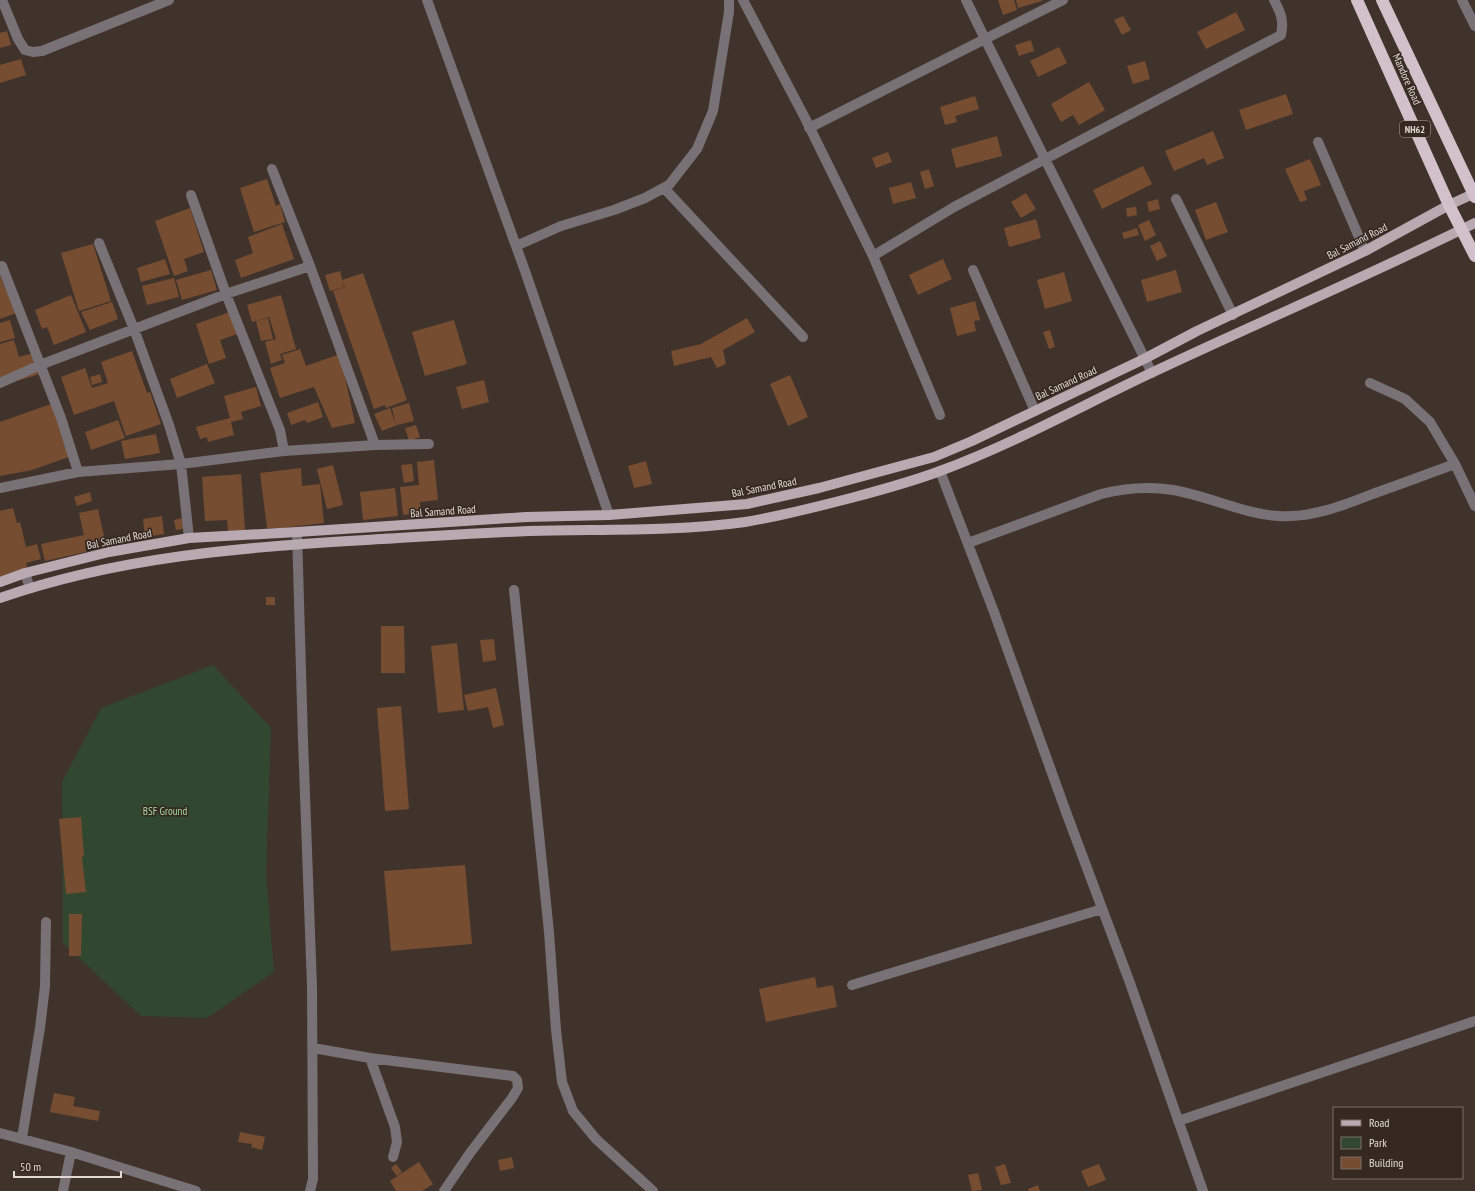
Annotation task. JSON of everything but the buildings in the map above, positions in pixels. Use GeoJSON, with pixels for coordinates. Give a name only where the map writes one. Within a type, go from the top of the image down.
{"type":"FeatureCollection","features":[{"type":"Feature","properties":{"kind":"highway","name":"Mandore Road"},"geometry":{"type":"LineString","coordinates":[[1357,0],[1449,205],[1475,256]]}},
{"type":"Feature","properties":{"kind":"highway","name":"Mandore Road"},"geometry":{"type":"LineString","coordinates":[[1382,0],[1474,195]]}},
{"type":"Feature","properties":{"kind":"main road","name":"Bal Samand Road"},"geometry":{"type":"LineString","coordinates":[[0,582],[26,573],[109,552],[190,538],[526,517],[609,515],[747,504],[819,488],[934,457],[972,441],[1365,251],[1449,205],[1474,195]]}},
{"type":"Feature","properties":{"kind":"main road"},"geometry":{"type":"LineString","coordinates":[[0,598],[30,588],[90,572],[157,559],[298,544],[527,531],[662,530],[713,526],[775,517],[813,508],[893,486],[940,471],[1022,436],[1152,373],[1475,223]]}},
{"type":"Feature","properties":{"kind":"street"},"geometry":{"type":"LineString","coordinates":[[2,0],[18,40],[25,50],[33,52],[42,51],[61,44],[169,0]]}},
{"type":"Feature","properties":{"kind":"street"},"geometry":{"type":"LineString","coordinates":[[427,0],[516,246],[609,515]]}},
{"type":"Feature","properties":{"kind":"street"},"geometry":{"type":"LineString","coordinates":[[516,246],[561,226],[614,210],[645,198],[669,185],[697,150],[713,111],[729,12],[729,0]]}},
{"type":"Feature","properties":{"kind":"street"},"geometry":{"type":"LineString","coordinates":[[743,0],[873,256],[940,414]]}},
{"type":"Feature","properties":{"kind":"street"},"geometry":{"type":"LineString","coordinates":[[966,0],[1152,373]]}},
{"type":"Feature","properties":{"kind":"street"},"geometry":{"type":"LineString","coordinates":[[809,128],[1062,0]]}},
{"type":"Feature","properties":{"kind":"street"},"geometry":{"type":"LineString","coordinates":[[873,256],[954,207],[1281,35],[1283,25],[1280,12],[1274,0]]}},
{"type":"Feature","properties":{"kind":"street"},"geometry":{"type":"LineString","coordinates":[[1462,0],[1475,26]]}},
{"type":"Feature","properties":{"kind":"street"},"geometry":{"type":"LineString","coordinates":[[1318,142],[1365,251]]}},
{"type":"Feature","properties":{"kind":"street"},"geometry":{"type":"LineString","coordinates":[[272,169],[310,266],[375,445]]}},
{"type":"Feature","properties":{"kind":"street"},"geometry":{"type":"LineString","coordinates":[[664,188],[803,337]]}},
{"type":"Feature","properties":{"kind":"street"},"geometry":{"type":"LineString","coordinates":[[191,195],[226,294],[280,430],[284,451]]}},
{"type":"Feature","properties":{"kind":"street"},"geometry":{"type":"LineString","coordinates":[[1176,199],[1233,315]]}},
{"type":"Feature","properties":{"kind":"street"},"geometry":{"type":"LineString","coordinates":[[99,243],[134,329],[169,425],[181,464],[190,538]]}},
{"type":"Feature","properties":{"kind":"street"},"geometry":{"type":"LineString","coordinates":[[2,266],[61,418],[78,472]]}},
{"type":"Feature","properties":{"kind":"street"},"geometry":{"type":"LineString","coordinates":[[0,383],[40,365],[226,294],[310,266]]}},
{"type":"Feature","properties":{"kind":"street"},"geometry":{"type":"LineString","coordinates":[[973,270],[1035,411]]}},
{"type":"Feature","properties":{"kind":"street"},"geometry":{"type":"LineString","coordinates":[[1370,383],[1405,399],[1430,422],[1455,464],[1475,506]]}},
{"type":"Feature","properties":{"kind":"street"},"geometry":{"type":"LineString","coordinates":[[0,488],[78,472],[181,464],[284,451],[375,445],[429,444]]}},
{"type":"Feature","properties":{"kind":"street"},"geometry":{"type":"LineString","coordinates":[[968,543],[1101,494],[1124,489],[1151,487],[1174,490],[1259,513],[1280,516],[1302,515],[1331,510],[1455,464]]}},
{"type":"Feature","properties":{"kind":"street"},"geometry":{"type":"LineString","coordinates":[[940,471],[994,612],[1130,983],[1203,1191]]}},
{"type":"Feature","properties":{"kind":"street"},"geometry":{"type":"LineString","coordinates":[[297,532],[302,740],[312,987],[313,1179],[310,1191]]}},
{"type":"Feature","properties":{"kind":"street"},"geometry":{"type":"LineString","coordinates":[[26,573],[30,588]]}},
{"type":"Feature","properties":{"kind":"street"},"geometry":{"type":"LineString","coordinates":[[514,590],[549,932],[556,1030],[562,1082],[573,1111],[596,1139],[653,1191]]}},
{"type":"Feature","properties":{"kind":"street"},"geometry":{"type":"LineString","coordinates":[[852,984],[1102,909]]}},
{"type":"Feature","properties":{"kind":"street"},"geometry":{"type":"LineString","coordinates":[[22,1138],[40,1028],[45,986],[46,922]]}},
{"type":"Feature","properties":{"kind":"street"},"geometry":{"type":"LineString","coordinates":[[1178,1121],[1475,1021]]}},
{"type":"Feature","properties":{"kind":"street"},"geometry":{"type":"LineString","coordinates":[[312,1048],[370,1058],[513,1076],[517,1080],[518,1088],[512,1098],[444,1191]]}},
{"type":"Feature","properties":{"kind":"street"},"geometry":{"type":"LineString","coordinates":[[370,1058],[395,1127],[397,1142],[394,1157]]}},
{"type":"Feature","properties":{"kind":"street"},"geometry":{"type":"LineString","coordinates":[[0,1133],[71,1152],[196,1191]]}},
{"type":"Feature","properties":{"kind":"street"},"geometry":{"type":"LineString","coordinates":[[63,1191],[71,1152]]}},
{"type":"Feature","properties":{"kind":"green space","name":"BSF Ground"},"geometry":{"type":"Polygon","coordinates":[[[213,665],[271,728],[266,873],[274,972],[207,1018],[141,1016],[63,943],[62,782],[101,708],[213,665]]]}}]}
